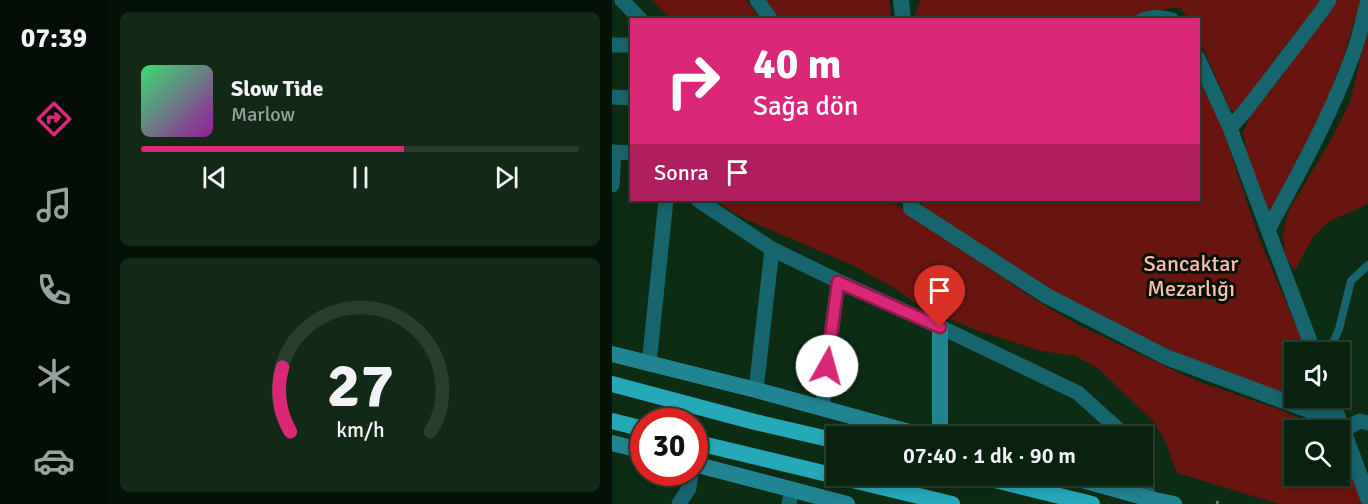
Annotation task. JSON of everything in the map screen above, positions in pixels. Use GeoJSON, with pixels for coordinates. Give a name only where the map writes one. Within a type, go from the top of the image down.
{"type":"FeatureCollection","features":[{"type":"Feature","properties":{"kind":"highway"},"geometry":{"type":"LineString","coordinates":[[612,384],[826,438]]}},
{"type":"Feature","properties":{"kind":"highway"},"geometry":{"type":"LineString","coordinates":[[612,421],[630,426]]}},
{"type":"Feature","properties":{"kind":"highway"},"geometry":{"type":"LineString","coordinates":[[708,445],[952,504]]}},
{"type":"Feature","properties":{"kind":"highway"},"geometry":{"type":"LineString","coordinates":[[1019,486],[1092,504]]}},
{"type":"Feature","properties":{"kind":"main road"},"geometry":{"type":"LineString","coordinates":[[940,327],[940,426]]}},
{"type":"Feature","properties":{"kind":"main road"},"geometry":{"type":"LineString","coordinates":[[612,354],[889,426]]}},
{"type":"Feature","properties":{"kind":"main road"},"geometry":{"type":"LineString","coordinates":[[612,443],[630,448]]}},
{"type":"Feature","properties":{"kind":"main road"},"geometry":{"type":"LineString","coordinates":[[708,469],[790,497],[847,504]]}},
{"type":"Feature","properties":{"kind":"main road"},"geometry":{"type":"LineString","coordinates":[[1101,486],[1151,501],[1174,504]]}},
{"type":"Feature","properties":{"kind":"street"},"geometry":{"type":"LineString","coordinates":[[622,0],[639,18]]}},
{"type":"Feature","properties":{"kind":"street"},"geometry":{"type":"LineString","coordinates":[[757,0],[770,18]]}},
{"type":"Feature","properties":{"kind":"street"},"geometry":{"type":"LineString","coordinates":[[902,0],[903,18]]}},
{"type":"Feature","properties":{"kind":"street"},"geometry":{"type":"LineString","coordinates":[[1230,128],[1329,0]]}},
{"type":"Feature","properties":{"kind":"street"},"geometry":{"type":"LineString","coordinates":[[1268,230],[1317,141],[1335,100],[1354,51],[1368,0]]}},
{"type":"Feature","properties":{"kind":"street"},"geometry":{"type":"LineString","coordinates":[[1148,18],[1165,18]]}},
{"type":"Feature","properties":{"kind":"street"},"geometry":{"type":"LineString","coordinates":[[612,45],[630,45]]}},
{"type":"Feature","properties":{"kind":"street"},"geometry":{"type":"LineString","coordinates":[[1200,62],[1230,128],[1310,342]]}},
{"type":"Feature","properties":{"kind":"street"},"geometry":{"type":"LineString","coordinates":[[612,97],[630,98]]}},
{"type":"Feature","properties":{"kind":"street"},"geometry":{"type":"LineString","coordinates":[[612,185],[613,152],[630,153]]}},
{"type":"Feature","properties":{"kind":"street"},"geometry":{"type":"LineString","coordinates":[[649,364],[666,201]]}},
{"type":"Feature","properties":{"kind":"street"},"geometry":{"type":"LineString","coordinates":[[700,201],[772,249],[1078,393],[1114,426]]}},
{"type":"Feature","properties":{"kind":"street"},"geometry":{"type":"LineString","coordinates":[[909,202],[1056,302],[1166,357],[1322,415],[1329,420]]}},
{"type":"Feature","properties":{"kind":"street"},"geometry":{"type":"LineString","coordinates":[[756,390],[772,249]]}},
{"type":"Feature","properties":{"kind":"street"},"geometry":{"type":"LineString","coordinates":[[822,408],[838,282]]}},
{"type":"Feature","properties":{"kind":"street"},"geometry":{"type":"LineString","coordinates":[[1350,426],[1360,421],[1368,423]]}},
{"type":"Feature","properties":{"kind":"street"},"geometry":{"type":"LineString","coordinates":[[1350,449],[1368,498]]}},
{"type":"Feature","properties":{"kind":"street"},"geometry":{"type":"LineString","coordinates":[[679,504],[689,486]]}},
{"type":"Feature","properties":{"kind":"street"},"geometry":{"type":"LineString","coordinates":[[1144,486],[1151,501]]}},
{"type":"Feature","properties":{"kind":"lane"},"geometry":{"type":"LineString","coordinates":[[1333,342],[1339,329],[1351,280],[1368,265]]}},
{"type":"Feature","properties":{"kind":"path"},"geometry":{"type":"LineString","coordinates":[[1216,502],[1222,504]]}},
{"type":"Feature","properties":{"kind":"green space"},"geometry":{"type":"Polygon","coordinates":[[[652,0],[746,0],[760,18],[669,18],[652,0]]]}},
{"type":"Feature","properties":{"kind":"green space"},"geometry":{"type":"Polygon","coordinates":[[[765,0],[889,0],[891,18],[779,18],[765,0]]]}},
{"type":"Feature","properties":{"kind":"green space"},"geometry":{"type":"Polygon","coordinates":[[[920,0],[1321,0],[1314,12],[1283,48],[1240,109],[1235,112],[1230,109],[1200,41],[1200,18],[1188,18],[1180,8],[1130,18],[915,18],[920,0]]]}},
{"type":"Feature","properties":{"kind":"green space","name":"Sancaktar Mezarlığı"},"geometry":{"type":"Polygon","coordinates":[[[1336,0],[1361,0],[1326,104],[1269,213],[1247,154],[1243,132],[1250,116],[1279,80],[1336,0]]]}},
{"type":"Feature","properties":{"kind":"green space","name":"Sancaktar Mezarlığı"},"geometry":{"type":"Polygon","coordinates":[[[1368,28],[1368,203],[1334,219],[1320,229],[1310,242],[1295,271],[1285,255],[1283,235],[1288,212],[1332,138],[1350,102],[1368,28]]]}},
{"type":"Feature","properties":{"kind":"green space","name":"Sancaktar Mezarlığı"},"geometry":{"type":"Polygon","coordinates":[[[1200,79],[1223,130],[1259,238],[1303,342],[1284,342],[1284,393],[1173,351],[1079,307],[1029,278],[923,207],[921,201],[1200,201],[1200,79]]]}},
{"type":"Feature","properties":{"kind":"green space","name":"Sancaktar Mezarlığı"},"geometry":{"type":"Polygon","coordinates":[[[715,201],[891,201],[1036,300],[1078,325],[1197,381],[1304,420],[1284,420],[1284,486],[1350,486],[1350,467],[1365,504],[1279,504],[1177,473],[1165,441],[1154,422],[1099,369],[1076,356],[1041,351],[982,332],[922,308],[898,290],[852,265],[743,218],[715,201]]]}},
{"type":"Feature","properties":{"kind":"route"},"geometry":{"type":"LineString","coordinates":[[827,366],[838,282],[940,327]]}}]}
